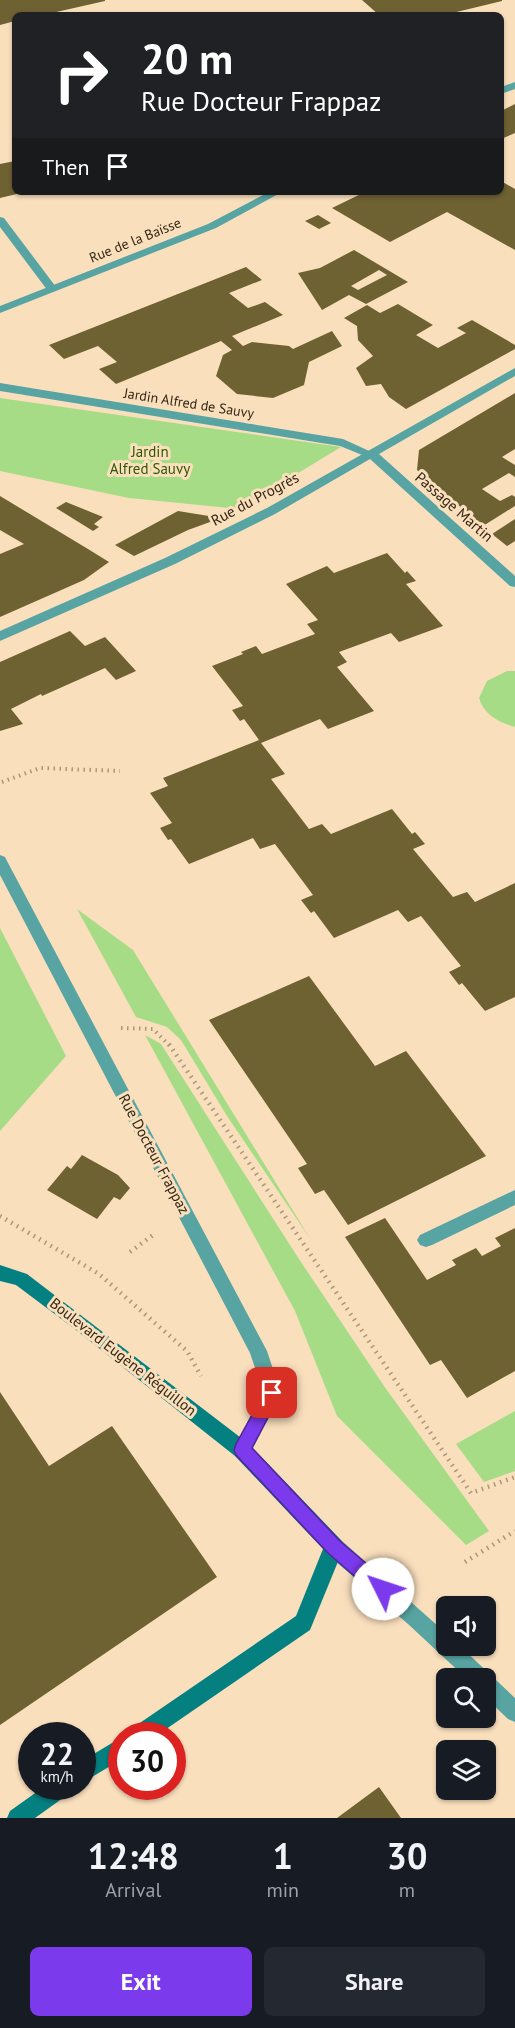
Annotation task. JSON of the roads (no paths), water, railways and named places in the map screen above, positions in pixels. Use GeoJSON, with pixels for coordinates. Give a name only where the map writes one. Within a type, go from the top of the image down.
{"type":"FeatureCollection","features":[{"type":"Feature","properties":{"kind":"main road","name":"Boulevard Eugène Réguillon"},"geometry":{"type":"LineString","coordinates":[[0,1273],[21,1279],[74,1317],[242,1450],[334,1547]]}},
{"type":"Feature","properties":{"kind":"main road"},"geometry":{"type":"LineString","coordinates":[[158,1722],[303,1623],[334,1547]]}},
{"type":"Feature","properties":{"kind":"main road"},"geometry":{"type":"LineString","coordinates":[[17,1818],[43,1800]]}},
{"type":"Feature","properties":{"kind":"street","name":"Rue de la Baïsse"},"geometry":{"type":"LineString","coordinates":[[2,306],[52,289],[212,226],[271,195]]}},
{"type":"Feature","properties":{"kind":"street"},"geometry":{"type":"LineString","coordinates":[[0,220],[52,289]]}},
{"type":"Feature","properties":{"kind":"street","name":"Rue du Progrès"},"geometry":{"type":"LineString","coordinates":[[0,636],[180,556],[272,511],[515,371]]}},
{"type":"Feature","properties":{"kind":"street","name":"Jardin Alfred de Sauvy"},"geometry":{"type":"LineString","coordinates":[[0,387],[343,443],[372,455]]}},
{"type":"Feature","properties":{"kind":"street","name":"Passage Martin"},"geometry":{"type":"LineString","coordinates":[[372,455],[515,583]]}},
{"type":"Feature","properties":{"kind":"street","name":"Rue Docteur Frappaz"},"geometry":{"type":"LineString","coordinates":[[0,861],[258,1351],[272,1393],[242,1450]]}},
{"type":"Feature","properties":{"kind":"street"},"geometry":{"type":"LineString","coordinates":[[426,1240],[515,1197]]}},
{"type":"Feature","properties":{"kind":"street","name":"Boulevard Eugène Réguillon"},"geometry":{"type":"LineString","coordinates":[[334,1547],[415,1617],[469,1668]]}},
{"type":"Feature","properties":{"kind":"street"},"geometry":{"type":"LineString","coordinates":[[496,1694],[515,1712]]}},
{"type":"Feature","properties":{"kind":"park label","name":"Jardin Alfred Sauvy"},"geometry":{"type":"Point","coordinates":[150,460]}}]}
